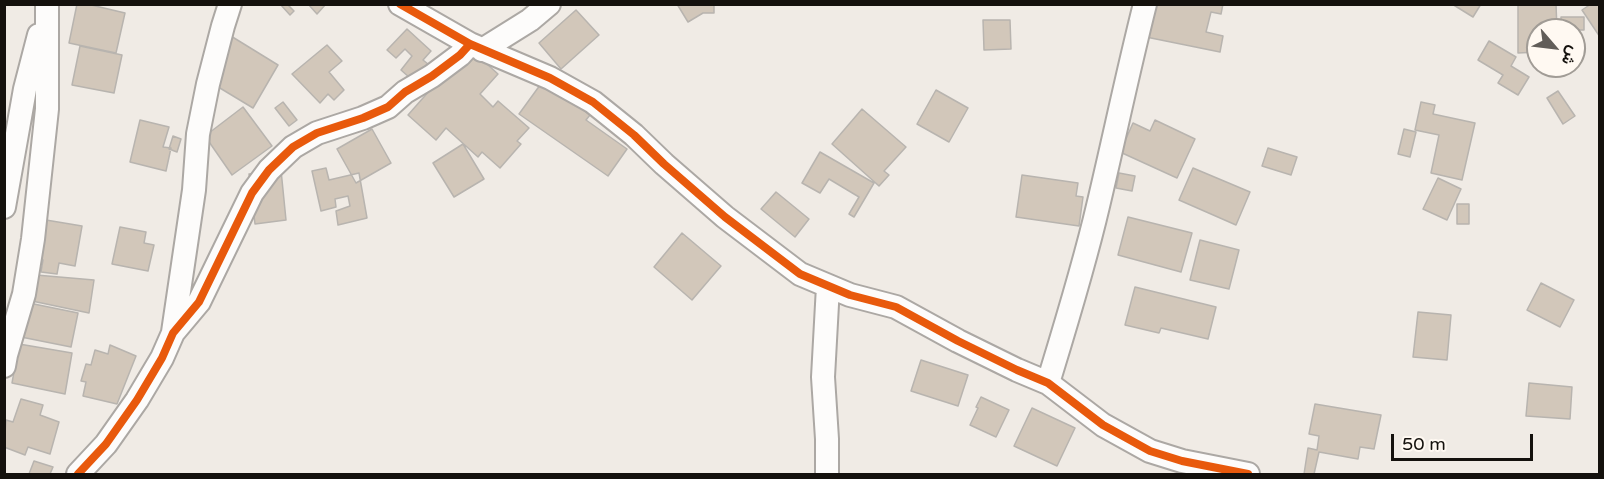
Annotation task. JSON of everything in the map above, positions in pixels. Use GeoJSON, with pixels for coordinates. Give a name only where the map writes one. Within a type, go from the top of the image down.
{"type":"FeatureCollection","features":[{"type":"Feature","properties":{"kind":"street"},"geometry":{"type":"LineString","coordinates":[[4,207],[25,89],[46,4]]}},
{"type":"Feature","properties":{"kind":"street"},"geometry":{"type":"LineString","coordinates":[[4,366],[24,294],[33,239],[47,109],[46,4]]}},
{"type":"Feature","properties":{"kind":"street"},"geometry":{"type":"LineString","coordinates":[[78,474],[106,444],[137,400],[162,358],[173,333],[194,190],[198,134],[208,84],[230,4]]}},
{"type":"Feature","properties":{"kind":"street"},"geometry":{"type":"LineString","coordinates":[[400,4],[476,47],[550,78],[593,102],[634,135],[725,217],[800,274],[850,296],[896,307],[958,341],[1048,383],[1103,425],[1150,451],[1182,461],[1248,474]]}},
{"type":"Feature","properties":{"kind":"street"},"geometry":{"type":"LineString","coordinates":[[173,333],[199,302],[252,193],[269,170],[293,147],[317,132],[363,118],[388,107],[460,55],[530,20],[549,4]]}},
{"type":"Feature","properties":{"kind":"street"},"geometry":{"type":"LineString","coordinates":[[1048,383],[1072,307],[1098,206],[1145,4]]}},
{"type":"Feature","properties":{"kind":"street"},"geometry":{"type":"LineString","coordinates":[[827,474],[823,377],[828,286]]}},
{"type":"Feature","properties":{"kind":"building"},"geometry":{"type":"Polygon","coordinates":[[[77,4],[87,4],[125,13],[116,53],[69,43],[77,4]]]}},
{"type":"Feature","properties":{"kind":"building"},"geometry":{"type":"Polygon","coordinates":[[[280,4],[287,4],[294,11],[290,15],[280,4]]]}},
{"type":"Feature","properties":{"kind":"building"},"geometry":{"type":"Polygon","coordinates":[[[308,4],[326,4],[317,14],[308,4]]]}},
{"type":"Feature","properties":{"kind":"building"},"geometry":{"type":"Polygon","coordinates":[[[677,4],[714,4],[714,13],[703,13],[688,22],[677,4]]]}},
{"type":"Feature","properties":{"kind":"building"},"geometry":{"type":"Polygon","coordinates":[[[1153,4],[1223,4],[1221,14],[1211,12],[1206,32],[1223,36],[1220,52],[1146,37],[1153,4]]]}},
{"type":"Feature","properties":{"kind":"building"},"geometry":{"type":"Polygon","coordinates":[[[1452,4],[1481,4],[1473,17],[1452,4]]]}},
{"type":"Feature","properties":{"kind":"building"},"geometry":{"type":"Polygon","coordinates":[[[1518,4],[1556,4],[1557,18],[1526,18],[1526,53],[1518,53],[1518,4]]]}},
{"type":"Feature","properties":{"kind":"building"},"geometry":{"type":"Polygon","coordinates":[[[1591,4],[1600,4],[1600,37],[1582,10],[1591,4]]]}},
{"type":"Feature","properties":{"kind":"building"},"geometry":{"type":"Polygon","coordinates":[[[576,10],[599,35],[561,69],[539,43],[576,10]]]}},
{"type":"Feature","properties":{"kind":"building"},"geometry":{"type":"Polygon","coordinates":[[[1561,17],[1584,17],[1584,18],[1561,17]]]}},
{"type":"Feature","properties":{"kind":"building"},"geometry":{"type":"Polygon","coordinates":[[[983,20],[1010,20],[1011,49],[984,50],[983,20]]]}},
{"type":"Feature","properties":{"kind":"building"},"geometry":{"type":"Polygon","coordinates":[[[407,29],[431,51],[423,60],[428,64],[410,78],[401,70],[412,56],[405,49],[396,58],[387,50],[407,29]]]}},
{"type":"Feature","properties":{"kind":"building"},"geometry":{"type":"Polygon","coordinates":[[[226,33],[278,65],[253,108],[200,76],[226,33]]]}},
{"type":"Feature","properties":{"kind":"building"},"geometry":{"type":"Polygon","coordinates":[[[1489,41],[1516,57],[1511,66],[1528,78],[1518,95],[1498,83],[1503,75],[1478,60],[1489,41]]]}},
{"type":"Feature","properties":{"kind":"building"},"geometry":{"type":"Polygon","coordinates":[[[327,45],[342,61],[329,72],[344,90],[334,100],[328,94],[320,103],[292,74],[327,45]]]}},
{"type":"Feature","properties":{"kind":"building"},"geometry":{"type":"Polygon","coordinates":[[[80,46],[122,55],[114,93],[72,85],[80,46]]]}},
{"type":"Feature","properties":{"kind":"building"},"geometry":{"type":"Polygon","coordinates":[[[468,47],[498,74],[480,94],[493,107],[498,101],[529,128],[517,141],[521,144],[500,168],[482,152],[478,157],[446,128],[436,140],[408,115],[468,47]]]}},
{"type":"Feature","properties":{"kind":"building"},"geometry":{"type":"Polygon","coordinates":[[[543,81],[590,115],[586,120],[627,149],[608,176],[519,114],[543,81]]]}},
{"type":"Feature","properties":{"kind":"building"},"geometry":{"type":"Polygon","coordinates":[[[936,90],[968,108],[949,142],[917,124],[936,90]]]}},
{"type":"Feature","properties":{"kind":"building"},"geometry":{"type":"Polygon","coordinates":[[[1558,91],[1575,116],[1563,124],[1547,98],[1558,91]]]}},
{"type":"Feature","properties":{"kind":"building"},"geometry":{"type":"Polygon","coordinates":[[[283,102],[297,120],[289,126],[275,108],[283,102]]]}},
{"type":"Feature","properties":{"kind":"building"},"geometry":{"type":"Polygon","coordinates":[[[1421,102],[1435,105],[1433,114],[1475,123],[1462,180],[1431,173],[1439,135],[1415,130],[1421,102]]]}},
{"type":"Feature","properties":{"kind":"building"},"geometry":{"type":"Polygon","coordinates":[[[243,107],[272,146],[232,175],[205,136],[243,107]]]}},
{"type":"Feature","properties":{"kind":"building"},"geometry":{"type":"Polygon","coordinates":[[[862,109],[906,147],[884,171],[889,175],[879,186],[832,144],[862,109]]]}},
{"type":"Feature","properties":{"kind":"building"},"geometry":{"type":"Polygon","coordinates":[[[140,120],[169,127],[163,147],[171,148],[166,171],[130,162],[140,120]]]}},
{"type":"Feature","properties":{"kind":"building"},"geometry":{"type":"Polygon","coordinates":[[[1155,120],[1195,139],[1177,178],[1120,152],[1133,123],[1150,131],[1155,120]]]}},
{"type":"Feature","properties":{"kind":"building"},"geometry":{"type":"Polygon","coordinates":[[[372,129],[391,163],[356,183],[337,149],[372,129]]]}},
{"type":"Feature","properties":{"kind":"building"},"geometry":{"type":"Polygon","coordinates":[[[1404,129],[1416,132],[1410,157],[1398,154],[1404,129]]]}},
{"type":"Feature","properties":{"kind":"building"},"geometry":{"type":"Polygon","coordinates":[[[173,136],[181,139],[177,152],[169,149],[173,136]]]}},
{"type":"Feature","properties":{"kind":"building"},"geometry":{"type":"Polygon","coordinates":[[[463,144],[484,179],[454,197],[433,163],[463,144]]]}},
{"type":"Feature","properties":{"kind":"building"},"geometry":{"type":"Polygon","coordinates":[[[1268,148],[1297,157],[1291,175],[1262,166],[1268,148]]]}},
{"type":"Feature","properties":{"kind":"building"},"geometry":{"type":"Polygon","coordinates":[[[820,152],[874,183],[854,217],[849,214],[859,197],[829,179],[820,193],[802,183],[820,152]]]}},
{"type":"Feature","properties":{"kind":"building"},"geometry":{"type":"Polygon","coordinates":[[[326,168],[329,180],[359,173],[367,218],[338,225],[336,211],[350,206],[348,196],[335,199],[336,207],[321,211],[312,171],[326,168]]]}},
{"type":"Feature","properties":{"kind":"building"},"geometry":{"type":"Polygon","coordinates":[[[1193,168],[1250,192],[1236,225],[1179,200],[1193,168]]]}},
{"type":"Feature","properties":{"kind":"building"},"geometry":{"type":"Polygon","coordinates":[[[281,170],[286,220],[255,224],[249,174],[281,170]]]}},
{"type":"Feature","properties":{"kind":"building"},"geometry":{"type":"Polygon","coordinates":[[[1119,173],[1135,176],[1132,191],[1116,188],[1119,173]]]}},
{"type":"Feature","properties":{"kind":"building"},"geometry":{"type":"Polygon","coordinates":[[[1022,175],[1078,183],[1076,196],[1083,197],[1079,226],[1016,217],[1022,175]]]}},
{"type":"Feature","properties":{"kind":"building"},"geometry":{"type":"Polygon","coordinates":[[[1438,178],[1461,189],[1447,220],[1423,209],[1438,178]]]}},
{"type":"Feature","properties":{"kind":"building"},"geometry":{"type":"Polygon","coordinates":[[[776,192],[809,219],[795,237],[761,209],[776,192]]]}},
{"type":"Feature","properties":{"kind":"building"},"geometry":{"type":"Polygon","coordinates":[[[1457,204],[1469,204],[1469,224],[1457,224],[1457,204]]]}},
{"type":"Feature","properties":{"kind":"building"},"geometry":{"type":"Polygon","coordinates":[[[1128,217],[1192,233],[1181,272],[1118,255],[1128,217]]]}},
{"type":"Feature","properties":{"kind":"building"},"geometry":{"type":"Polygon","coordinates":[[[40,219],[82,226],[75,266],[59,263],[57,274],[41,272],[43,260],[32,259],[40,219]]]}},
{"type":"Feature","properties":{"kind":"building"},"geometry":{"type":"Polygon","coordinates":[[[120,227],[146,232],[144,243],[154,245],[148,271],[112,264],[120,227]]]}},
{"type":"Feature","properties":{"kind":"building"},"geometry":{"type":"Polygon","coordinates":[[[682,233],[721,266],[692,300],[654,267],[682,233]]]}},
{"type":"Feature","properties":{"kind":"building"},"geometry":{"type":"Polygon","coordinates":[[[1200,240],[1239,250],[1229,289],[1190,280],[1200,240]]]}},
{"type":"Feature","properties":{"kind":"building"},"geometry":{"type":"Polygon","coordinates":[[[36,275],[94,280],[89,313],[32,301],[36,275]]]}},
{"type":"Feature","properties":{"kind":"building"},"geometry":{"type":"Polygon","coordinates":[[[1541,283],[1574,300],[1560,327],[1527,310],[1541,283]]]}},
{"type":"Feature","properties":{"kind":"building"},"geometry":{"type":"Polygon","coordinates":[[[1135,287],[1216,307],[1208,339],[1161,328],[1159,333],[1125,325],[1135,287]]]}},
{"type":"Feature","properties":{"kind":"building"},"geometry":{"type":"Polygon","coordinates":[[[29,303],[78,313],[71,347],[21,337],[29,303]]]}},
{"type":"Feature","properties":{"kind":"building"},"geometry":{"type":"Polygon","coordinates":[[[1418,312],[1451,315],[1447,360],[1413,357],[1418,312]]]}},
{"type":"Feature","properties":{"kind":"building"},"geometry":{"type":"Polygon","coordinates":[[[19,344],[72,353],[65,394],[12,383],[19,344]]]}},
{"type":"Feature","properties":{"kind":"building"},"geometry":{"type":"Polygon","coordinates":[[[110,345],[136,356],[117,404],[83,396],[86,382],[81,381],[86,364],[91,365],[95,350],[108,354],[110,345]]]}},
{"type":"Feature","properties":{"kind":"building"},"geometry":{"type":"Polygon","coordinates":[[[921,360],[968,375],[958,406],[911,391],[921,360]]]}},
{"type":"Feature","properties":{"kind":"building"},"geometry":{"type":"Polygon","coordinates":[[[1529,383],[1572,387],[1570,419],[1526,416],[1529,383]]]}},
{"type":"Feature","properties":{"kind":"building"},"geometry":{"type":"Polygon","coordinates":[[[981,397],[1009,410],[996,437],[970,425],[981,397]]]}},
{"type":"Feature","properties":{"kind":"building"},"geometry":{"type":"Polygon","coordinates":[[[21,399],[43,405],[40,415],[59,422],[50,454],[28,447],[25,455],[4,447],[6,420],[13,422],[21,399]]]}},
{"type":"Feature","properties":{"kind":"building"},"geometry":{"type":"Polygon","coordinates":[[[1315,404],[1381,415],[1374,449],[1360,447],[1358,459],[1319,452],[1314,474],[1304,474],[1308,448],[1317,450],[1319,436],[1309,434],[1315,404]]]}},
{"type":"Feature","properties":{"kind":"building"},"geometry":{"type":"Polygon","coordinates":[[[1032,408],[1075,428],[1057,466],[1014,446],[1032,408]]]}},
{"type":"Feature","properties":{"kind":"building"},"geometry":{"type":"Polygon","coordinates":[[[34,461],[53,467],[50,474],[29,474],[34,461]]]}},
{"type":"Feature","properties":{"kind":"cycle path"},"geometry":{"type":"LineString","coordinates":[[400,4],[470,44],[550,78],[593,102],[634,135],[725,217],[800,274],[850,295],[896,307],[958,341],[1048,383],[1103,425],[1150,451],[1182,461],[1248,474]]}},
{"type":"Feature","properties":{"kind":"cycle path"},"geometry":{"type":"LineString","coordinates":[[78,474],[106,444],[137,400],[162,358],[173,333],[199,302],[252,193],[269,170],[293,147],[317,133],[388,107],[405,92],[460,55],[470,44]]}}]}
